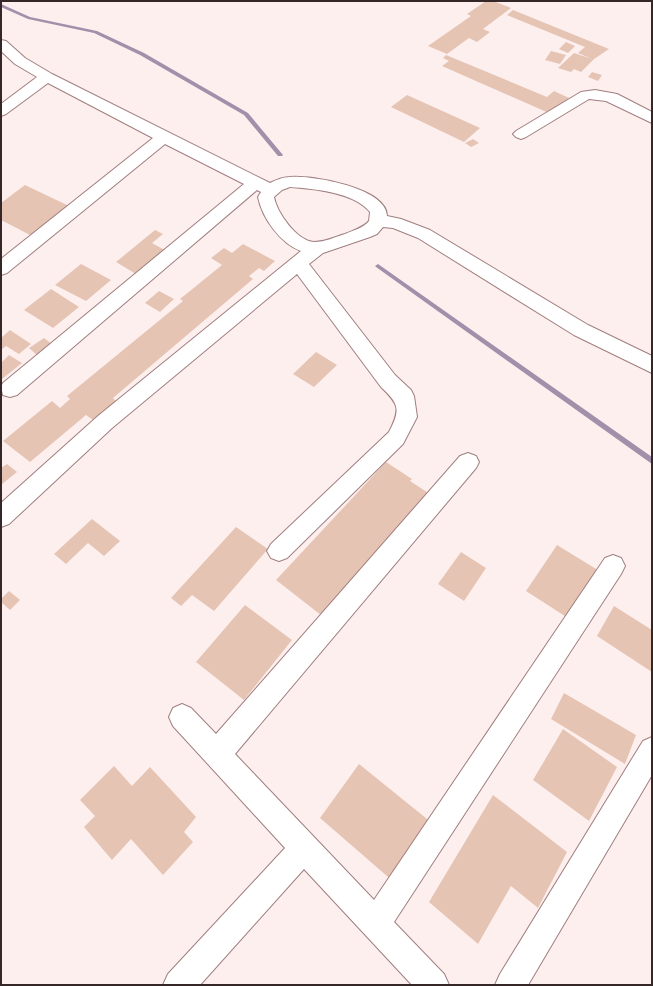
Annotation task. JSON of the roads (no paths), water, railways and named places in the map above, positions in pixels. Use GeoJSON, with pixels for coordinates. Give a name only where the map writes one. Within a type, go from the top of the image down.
{"type":"FeatureCollection","features":[{"type":"Feature","properties":{"kind":"street"},"geometry":{"type":"LineString","coordinates":[[1,44],[20,61],[46,77],[263,186],[297,182],[341,189],[356,194],[369,201],[376,207],[380,214],[379,221],[369,231],[326,246],[317,248],[301,245],[289,237],[268,209],[263,186]]}},
{"type":"Feature","properties":{"kind":"street"},"geometry":{"type":"LineString","coordinates":[[1,111],[46,77]]}},
{"type":"Feature","properties":{"kind":"street"},"geometry":{"type":"LineString","coordinates":[[521,134],[586,95],[595,93],[605,94],[652,118]]}},
{"type":"Feature","properties":{"kind":"street"},"geometry":{"type":"LineString","coordinates":[[1,268],[164,137]]}},
{"type":"Feature","properties":{"kind":"street"},"geometry":{"type":"LineString","coordinates":[[10,389],[263,186]]}},
{"type":"Feature","properties":{"kind":"street"},"geometry":{"type":"LineString","coordinates":[[379,221],[395,223],[424,234],[574,326],[652,365]]}},
{"type":"Feature","properties":{"kind":"street"},"geometry":{"type":"LineString","coordinates":[[1,518],[105,422],[317,248]]}},
{"type":"Feature","properties":{"kind":"street"},"geometry":{"type":"LineString","coordinates":[[279,551],[396,438],[407,417],[404,396],[388,381],[298,263]]}},
{"type":"Feature","properties":{"kind":"street"},"geometry":{"type":"LineString","coordinates":[[217,754],[468,462]]}},
{"type":"Feature","properties":{"kind":"street"},"geometry":{"type":"LineString","coordinates":[[375,924],[613,566]]}},
{"type":"Feature","properties":{"kind":"street"},"geometry":{"type":"LineString","coordinates":[[182,717],[433,985]]}},
{"type":"Feature","properties":{"kind":"street"},"geometry":{"type":"LineString","coordinates":[[511,985],[652,750]]}},
{"type":"Feature","properties":{"kind":"street"},"geometry":{"type":"LineString","coordinates":[[179,985],[304,848]]}},
{"type":"Feature","properties":{"kind":"waterway"},"geometry":{"type":"LineString","coordinates":[[1,5],[29,18],[95,32],[142,54],[246,114],[280,155]]}},
{"type":"Feature","properties":{"kind":"waterway"},"geometry":{"type":"LineString","coordinates":[[378,266],[652,461]]}}]}
